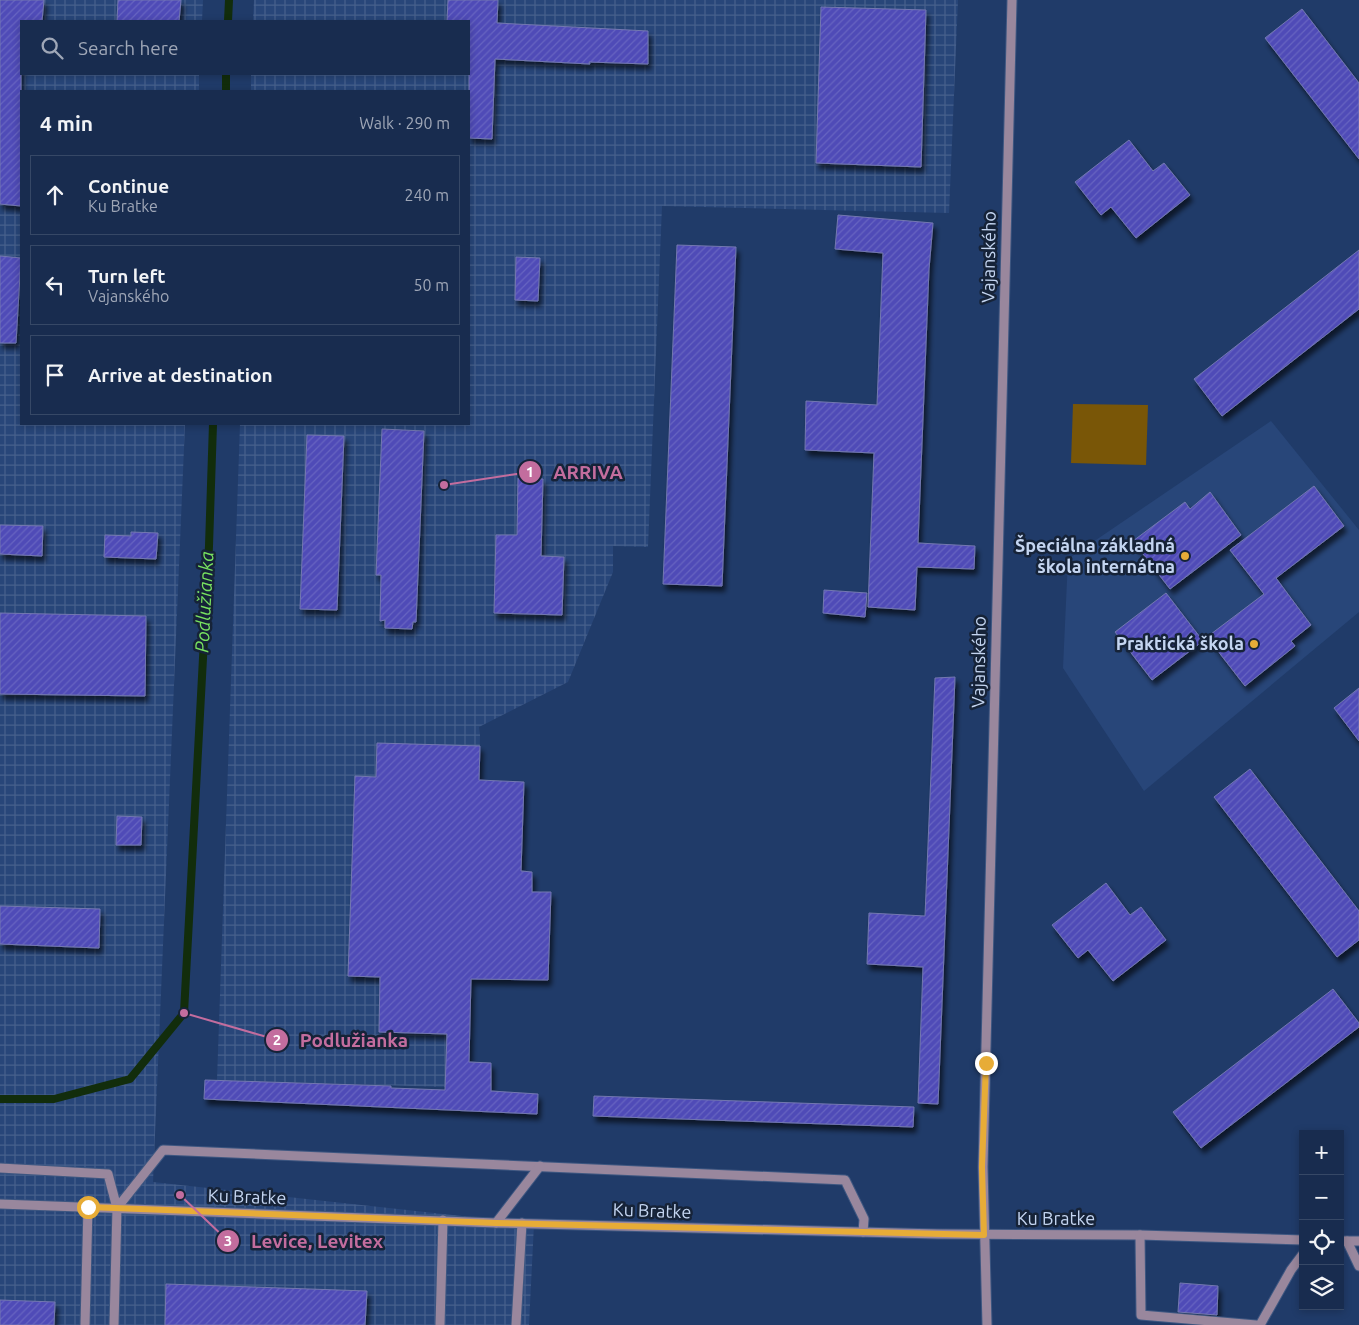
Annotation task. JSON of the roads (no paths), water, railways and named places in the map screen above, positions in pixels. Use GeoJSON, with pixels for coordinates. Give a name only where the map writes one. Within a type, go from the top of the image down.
{"type":"FeatureCollection","features":[{"type":"Feature","properties":{"kind":"street","name":"Vajanského"},"geometry":{"type":"LineString","coordinates":[[987,1325],[982,1167],[1012,0]]}},
{"type":"Feature","properties":{"kind":"street"},"geometry":{"type":"LineString","coordinates":[[117,1208],[162,1150],[845,1180],[864,1219],[864,1232]]}},
{"type":"Feature","properties":{"kind":"street"},"geometry":{"type":"LineString","coordinates":[[496,1223],[540,1166]]}},
{"type":"Feature","properties":{"kind":"street"},"geometry":{"type":"LineString","coordinates":[[0,1168],[108,1174],[117,1208],[114,1325]]}},
{"type":"Feature","properties":{"kind":"street","name":"Ku Bratke"},"geometry":{"type":"LineString","coordinates":[[0,1204],[496,1223],[984,1235],[1299,1240]]}},
{"type":"Feature","properties":{"kind":"street"},"geometry":{"type":"LineString","coordinates":[[85,1325],[88,1207]]}},
{"type":"Feature","properties":{"kind":"street"},"geometry":{"type":"LineString","coordinates":[[440,1325],[443,1220]]}},
{"type":"Feature","properties":{"kind":"street"},"geometry":{"type":"LineString","coordinates":[[516,1325],[522,1223]]}},
{"type":"Feature","properties":{"kind":"street"},"geometry":{"type":"LineString","coordinates":[[1136,1325],[1141,1316],[1140,1236]]}},
{"type":"Feature","properties":{"kind":"street"},"geometry":{"type":"LineString","coordinates":[[1344,1241],[1359,1241]]}},
{"type":"Feature","properties":{"kind":"street"},"geometry":{"type":"LineString","coordinates":[[1344,1241],[1359,1266]]}},
{"type":"Feature","properties":{"kind":"street"},"geometry":{"type":"LineString","coordinates":[[1260,1325],[1299,1259]]}},
{"type":"Feature","properties":{"kind":"street"},"geometry":{"type":"LineString","coordinates":[[1141,1316],[1256,1325]]}},
{"type":"Feature","properties":{"kind":"waterway","name":"Podlužianka"},"geometry":{"type":"LineString","coordinates":[[228,20],[229,0]]}},
{"type":"Feature","properties":{"kind":"waterway","name":"Podlužianka"},"geometry":{"type":"LineString","coordinates":[[226,75],[226,90]]}},
{"type":"Feature","properties":{"kind":"waterway","name":"Podlužianka"},"geometry":{"type":"LineString","coordinates":[[0,1099],[54,1099],[130,1079],[184,1013],[209,546],[213,425]]}},
{"type":"Feature","properties":{"kind":"place","name":"ARRIVA"},"geometry":{"type":"Point","coordinates":[444,485]}},
{"type":"Feature","properties":{"kind":"place","name":"Špeciálna základná škola internátna"},"geometry":{"type":"Point","coordinates":[1185,556]}},
{"type":"Feature","properties":{"kind":"place","name":"Praktická škola"},"geometry":{"type":"Point","coordinates":[1254,644]}},
{"type":"Feature","properties":{"kind":"place","name":"Podlužianka"},"geometry":{"type":"Point","coordinates":[184,1013]}},
{"type":"Feature","properties":{"kind":"place","name":"Levice, Levitex"},"geometry":{"type":"Point","coordinates":[180,1195]}}]}
